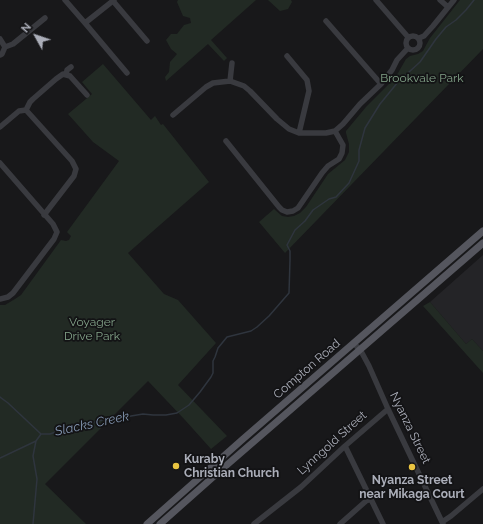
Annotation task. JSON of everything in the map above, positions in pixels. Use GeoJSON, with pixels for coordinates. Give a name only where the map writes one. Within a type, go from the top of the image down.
{"type":"FeatureCollection","features":[{"type":"Feature","properties":{"kind":"main road","name":"Compton Road"},"geometry":{"type":"LineString","coordinates":[[147,524],[483,231]]}},
{"type":"Feature","properties":{"kind":"main road","name":"Compton Road"},"geometry":{"type":"LineString","coordinates":[[160,524],[483,244]]}},
{"type":"Feature","properties":{"kind":"street"},"geometry":{"type":"LineString","coordinates":[[65,0],[127,73]]}},
{"type":"Feature","properties":{"kind":"street"},"geometry":{"type":"LineString","coordinates":[[85,23],[113,0],[147,40]]}},
{"type":"Feature","properties":{"kind":"street"},"geometry":{"type":"LineString","coordinates":[[376,0],[408,37]]}},
{"type":"Feature","properties":{"kind":"street"},"geometry":{"type":"LineString","coordinates":[[440,0],[448,7]]}},
{"type":"Feature","properties":{"kind":"street"},"geometry":{"type":"LineString","coordinates":[[408,37],[415,36],[419,38],[424,36],[454,0]]}},
{"type":"Feature","properties":{"kind":"street"},"geometry":{"type":"LineString","coordinates":[[0,55],[5,47],[13,44],[45,18]]}},
{"type":"Feature","properties":{"kind":"street"},"geometry":{"type":"LineString","coordinates":[[326,21],[381,84]]}},
{"type":"Feature","properties":{"kind":"street"},"geometry":{"type":"LineString","coordinates":[[408,37],[406,41],[408,48]]}},
{"type":"Feature","properties":{"kind":"street"},"geometry":{"type":"LineString","coordinates":[[408,48],[415,50],[419,48],[419,38]]}},
{"type":"Feature","properties":{"kind":"street"},"geometry":{"type":"LineString","coordinates":[[0,39],[5,47]]}},
{"type":"Feature","properties":{"kind":"street"},"geometry":{"type":"LineString","coordinates":[[173,115],[206,87],[221,81],[230,81],[244,86],[282,124],[289,129],[299,133],[326,133],[334,131],[343,124],[360,104],[381,84],[392,70],[397,60],[408,48]]}},
{"type":"Feature","properties":{"kind":"street"},"geometry":{"type":"LineString","coordinates":[[287,56],[307,80],[309,91],[299,133]]}},
{"type":"Feature","properties":{"kind":"street"},"geometry":{"type":"LineString","coordinates":[[230,81],[232,63]]}},
{"type":"Feature","properties":{"kind":"street"},"geometry":{"type":"LineString","coordinates":[[66,75],[70,66]]}},
{"type":"Feature","properties":{"kind":"street"},"geometry":{"type":"LineString","coordinates":[[26,110],[30,102],[63,74],[70,76],[87,95]]}},
{"type":"Feature","properties":{"kind":"street"},"geometry":{"type":"LineString","coordinates":[[0,127],[19,111],[26,110]]}},
{"type":"Feature","properties":{"kind":"street"},"geometry":{"type":"LineString","coordinates":[[26,110],[72,161],[76,168],[74,176],[44,215]]}},
{"type":"Feature","properties":{"kind":"street"},"geometry":{"type":"LineString","coordinates":[[226,141],[279,207],[287,212],[298,208],[322,173],[328,166],[339,159],[342,153],[343,145],[334,131]]}},
{"type":"Feature","properties":{"kind":"street"},"geometry":{"type":"LineString","coordinates":[[0,163],[56,229],[54,239],[13,293],[8,297],[0,299]]}},
{"type":"Feature","properties":{"kind":"street","name":"Nyanza Street"},"geometry":{"type":"LineString","coordinates":[[354,343],[360,350],[368,366],[443,523]]}},
{"type":"Feature","properties":{"kind":"street","name":"Lynngold Street"},"geometry":{"type":"LineString","coordinates":[[254,524],[301,487],[388,409]]}},
{"type":"Feature","properties":{"kind":"street"},"geometry":{"type":"LineString","coordinates":[[345,446],[383,524]]}},
{"type":"Feature","properties":{"kind":"street"},"geometry":{"type":"LineString","coordinates":[[443,523],[483,489]]}},
{"type":"Feature","properties":{"kind":"street"},"geometry":{"type":"LineString","coordinates":[[340,524],[371,498]]}},
{"type":"Feature","properties":{"kind":"shaded area"},"geometry":{"type":"Polygon","coordinates":[[[483,255],[483,351],[472,339],[466,344],[430,302],[483,255]]]}},
{"type":"Feature","properties":{"kind":"green space"},"geometry":{"type":"Polygon","coordinates":[[[178,0],[256,0],[211,40],[227,58],[224,61],[208,44],[166,81],[165,77],[169,72],[170,62],[177,54],[171,49],[166,40],[171,34],[177,34],[184,25],[191,23],[190,18],[183,16],[177,2],[178,0]]]}},
{"type":"Feature","properties":{"kind":"green space"},"geometry":{"type":"Polygon","coordinates":[[[268,0],[291,0],[292,2],[288,9],[280,11],[268,0]]]}},
{"type":"Feature","properties":{"kind":"green space","name":"Brookvale Park"},"geometry":{"type":"Polygon","coordinates":[[[460,0],[483,0],[483,49],[285,253],[259,222],[274,209],[282,216],[288,217],[300,213],[306,207],[328,174],[345,160],[349,152],[346,131],[366,107],[389,84],[398,73],[406,59],[423,51],[430,38],[460,0]]]}},
{"type":"Feature","properties":{"kind":"green space","name":"Voyager Drive Park"},"geometry":{"type":"Polygon","coordinates":[[[103,64],[151,120],[155,116],[161,125],[163,124],[209,182],[128,253],[164,294],[178,300],[216,343],[178,385],[227,436],[211,449],[148,381],[45,484],[86,524],[0,524],[0,305],[5,305],[21,295],[61,240],[69,240],[71,236],[67,232],[119,161],[93,142],[68,114],[92,94],[82,82],[103,64]]]}},
{"type":"Feature","properties":{"kind":"green space"},"geometry":{"type":"Polygon","coordinates":[[[430,302],[466,344],[472,339],[483,351],[483,373],[423,306],[430,302]]]}},
{"type":"Feature","properties":{"kind":"waterway","name":"Slacks Creek"},"geometry":{"type":"LineString","coordinates":[[33,524],[37,479],[33,456],[36,441],[41,434],[50,434],[70,427],[76,427],[106,419],[143,414],[166,415],[177,413],[189,405],[211,377],[213,373],[213,361],[218,348],[227,337],[251,331],[257,327],[289,293],[290,251],[287,245],[295,230],[305,221],[313,210],[329,199],[336,197],[349,183],[359,161],[359,150],[365,128],[380,104],[398,82],[420,62],[446,27],[456,20],[474,0]]}},
{"type":"Feature","properties":{"kind":"waterway"},"geometry":{"type":"LineString","coordinates":[[0,397],[41,434]]}},
{"type":"Feature","properties":{"kind":"waterway"},"geometry":{"type":"LineString","coordinates":[[0,458],[36,441]]}},
{"type":"Feature","properties":{"kind":"place","name":"Kuraby Christian Church"},"geometry":{"type":"Point","coordinates":[176,466]}},
{"type":"Feature","properties":{"kind":"place","name":"Nyanza Street near Mikaga Court"},"geometry":{"type":"Point","coordinates":[412,467]}}]}
